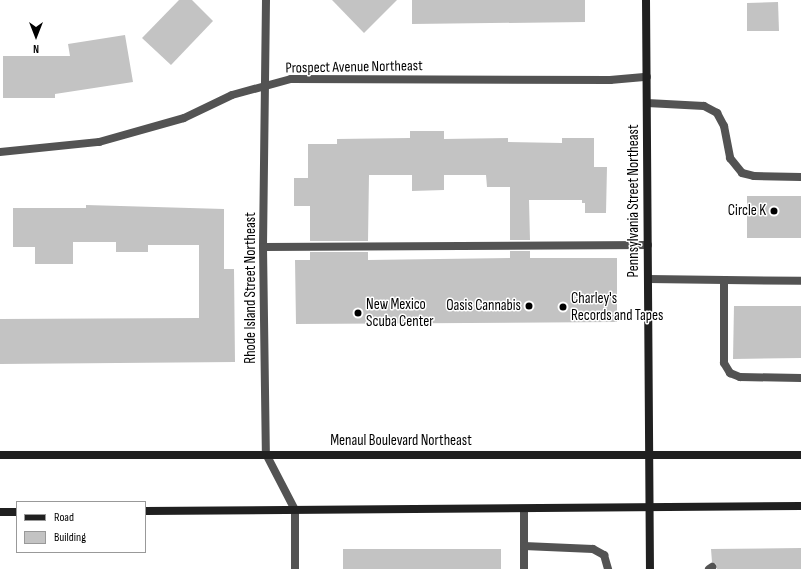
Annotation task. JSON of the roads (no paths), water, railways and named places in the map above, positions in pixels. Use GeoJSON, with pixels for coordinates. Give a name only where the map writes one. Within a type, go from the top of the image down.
{"type":"FeatureCollection","features":[{"type":"Feature","properties":{"kind":"main road","name":"Pennsylvania Street Northeast"},"geometry":{"type":"LineString","coordinates":[[646,0],[650,569]]}},
{"type":"Feature","properties":{"kind":"main road","name":"Menaul Boulevard Northeast"},"geometry":{"type":"LineString","coordinates":[[0,455],[266,454],[650,457],[801,455]]}},
{"type":"Feature","properties":{"kind":"main road"},"geometry":{"type":"LineString","coordinates":[[146,511],[801,506]]}},
{"type":"Feature","properties":{"kind":"main road"},"geometry":{"type":"LineString","coordinates":[[0,512],[16,512]]}},
{"type":"Feature","properties":{"kind":"street","name":"Rhode Island Street Northeast"},"geometry":{"type":"LineString","coordinates":[[266,0],[263,247],[266,454],[295,510],[295,569]]}},
{"type":"Feature","properties":{"kind":"street","name":"Prospect Avenue Northeast"},"geometry":{"type":"LineString","coordinates":[[0,152],[99,142],[184,118],[232,95],[266,84],[291,79],[610,80],[647,77]]}},
{"type":"Feature","properties":{"kind":"street"},"geometry":{"type":"LineString","coordinates":[[647,103],[704,106],[717,113],[724,126],[730,158],[742,173],[754,176],[801,177]]}},
{"type":"Feature","properties":{"kind":"street"},"geometry":{"type":"LineString","coordinates":[[263,247],[648,245]]}},
{"type":"Feature","properties":{"kind":"street"},"geometry":{"type":"LineString","coordinates":[[648,280],[801,281]]}},
{"type":"Feature","properties":{"kind":"street"},"geometry":{"type":"LineString","coordinates":[[724,280],[724,363],[730,374],[740,377],[801,378]]}},
{"type":"Feature","properties":{"kind":"street"},"geometry":{"type":"LineString","coordinates":[[524,509],[524,569]]}},
{"type":"Feature","properties":{"kind":"street"},"geometry":{"type":"LineString","coordinates":[[524,546],[593,549],[604,555],[608,569]]}},
{"type":"Feature","properties":{"kind":"place","name":"Circle K"},"geometry":{"type":"Point","coordinates":[774,211]}},
{"type":"Feature","properties":{"kind":"place","name":"Oasis Cannabis"},"geometry":{"type":"Point","coordinates":[529,306]}},
{"type":"Feature","properties":{"kind":"place","name":"Charley's Records and Tapes"},"geometry":{"type":"Point","coordinates":[563,307]}},
{"type":"Feature","properties":{"kind":"place","name":"New Mexico Scuba Center"},"geometry":{"type":"Point","coordinates":[358,313]}}]}
